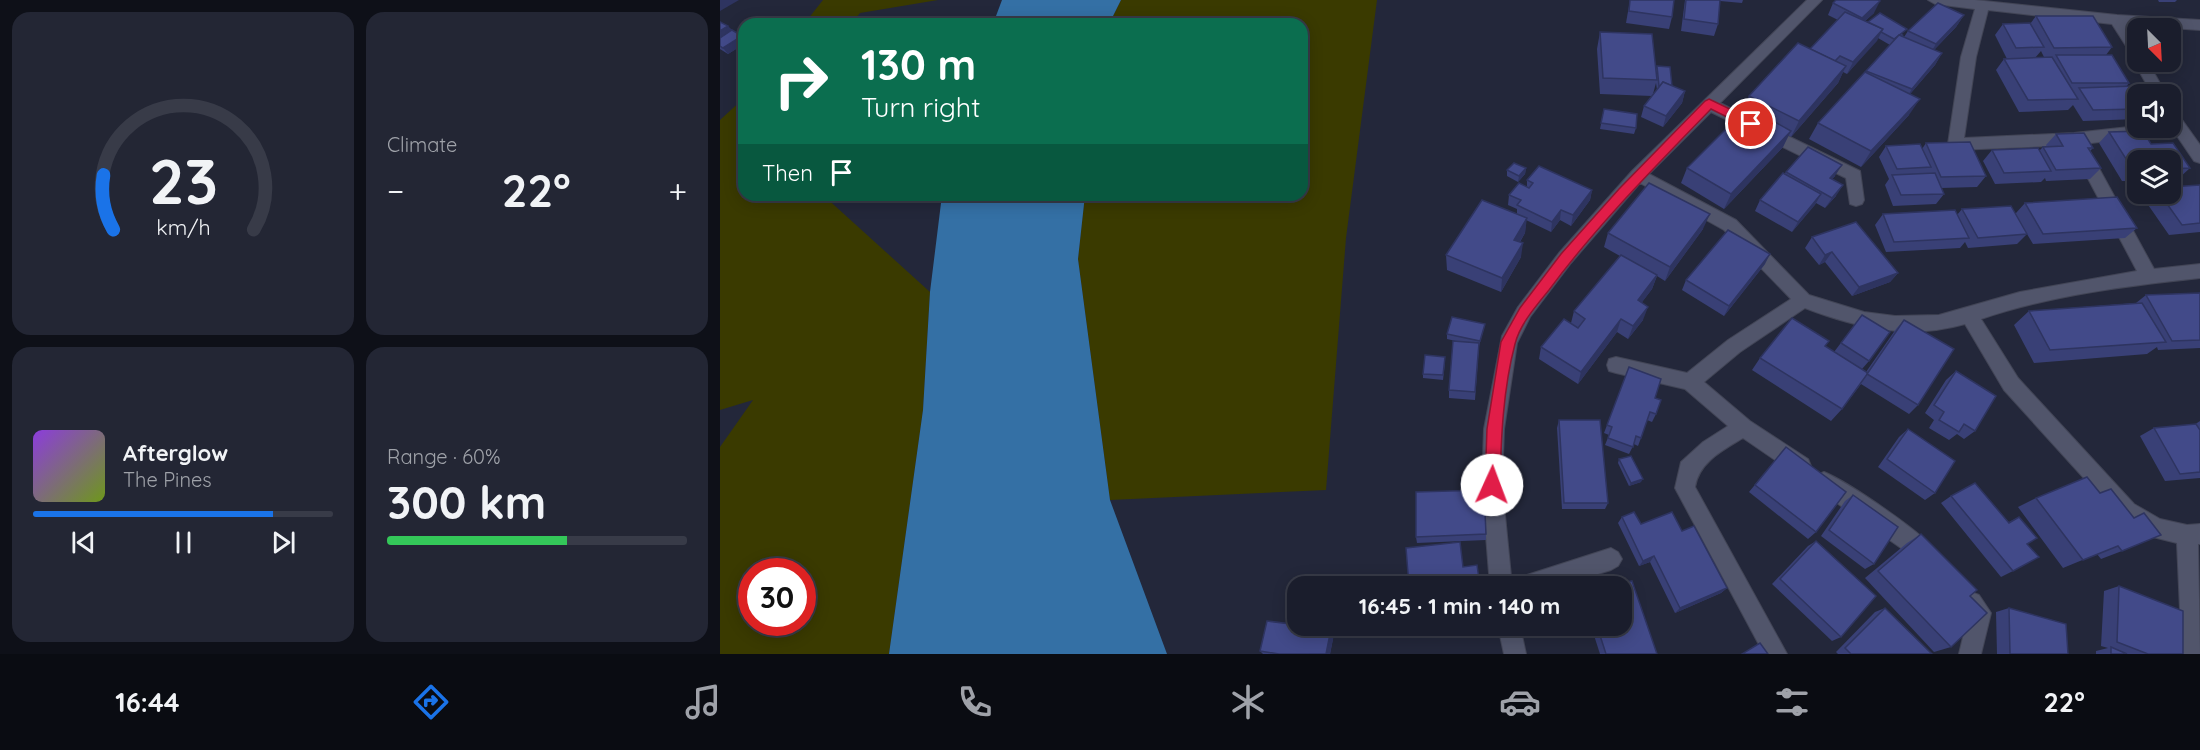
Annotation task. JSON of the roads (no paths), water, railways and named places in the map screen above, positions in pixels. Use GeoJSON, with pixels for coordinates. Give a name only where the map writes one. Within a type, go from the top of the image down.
{"type":"FeatureCollection","features":[{"type":"Feature","properties":{"kind":"street"},"geometry":{"type":"LineString","coordinates":[[1500,576],[1492,485],[1494,429],[1508,342],[1524,312],[1565,258],[1638,176],[1815,0]]}},
{"type":"Feature","properties":{"kind":"street"},"geometry":{"type":"LineString","coordinates":[[1935,0],[2117,20],[2200,25]]}},
{"type":"Feature","properties":{"kind":"street"},"geometry":{"type":"LineString","coordinates":[[1983,6],[1967,58],[1950,144],[2074,139],[2184,130],[2200,157]]}},
{"type":"Feature","properties":{"kind":"street"},"geometry":{"type":"LineString","coordinates":[[2117,20],[2127,37]]}},
{"type":"Feature","properties":{"kind":"street"},"geometry":{"type":"LineString","coordinates":[[1709,104],[1854,175],[1856,200]]}},
{"type":"Feature","properties":{"kind":"street"},"geometry":{"type":"LineString","coordinates":[[2074,139],[2150,276]]}},
{"type":"Feature","properties":{"kind":"street"},"geometry":{"type":"LineString","coordinates":[[1638,176],[1730,225],[1803,300],[1842,314],[1888,324],[1929,324],[2052,292],[2097,283],[2200,271]]}},
{"type":"Feature","properties":{"kind":"street"},"geometry":{"type":"LineString","coordinates":[[1690,382],[1734,346],[1803,300]]}},
{"type":"Feature","properties":{"kind":"street"},"geometry":{"type":"LineString","coordinates":[[1968,314],[2011,384],[2127,511],[2156,529],[2194,534],[2193,654]]}},
{"type":"Feature","properties":{"kind":"street"},"geometry":{"type":"LineString","coordinates":[[1616,365],[1690,382],[1743,427],[1899,532],[1931,558],[1945,574]]}},
{"type":"Feature","properties":{"kind":"street"},"geometry":{"type":"LineString","coordinates":[[1743,427],[1710,448],[1688,469],[1685,488],[1776,654]]}},
{"type":"Feature","properties":{"kind":"street"},"geometry":{"type":"LineString","coordinates":[[1558,576],[1611,559]]}},
{"type":"Feature","properties":{"kind":"street"},"geometry":{"type":"LineString","coordinates":[[1959,590],[1980,613],[1970,654]]}},
{"type":"Feature","properties":{"kind":"street"},"geometry":{"type":"LineString","coordinates":[[1511,636],[1515,654]]}},
{"type":"Feature","properties":{"kind":"water"},"geometry":{"type":"Polygon","coordinates":[[[1002,0],[1121,0],[1112,18],[995,18],[1002,0]]]}},
{"type":"Feature","properties":{"kind":"water"},"geometry":{"type":"Polygon","coordinates":[[[941,201],[1084,201],[1078,259],[1110,500],[1167,654],[889,654],[923,410],[930,292],[941,201]]]}}]}
